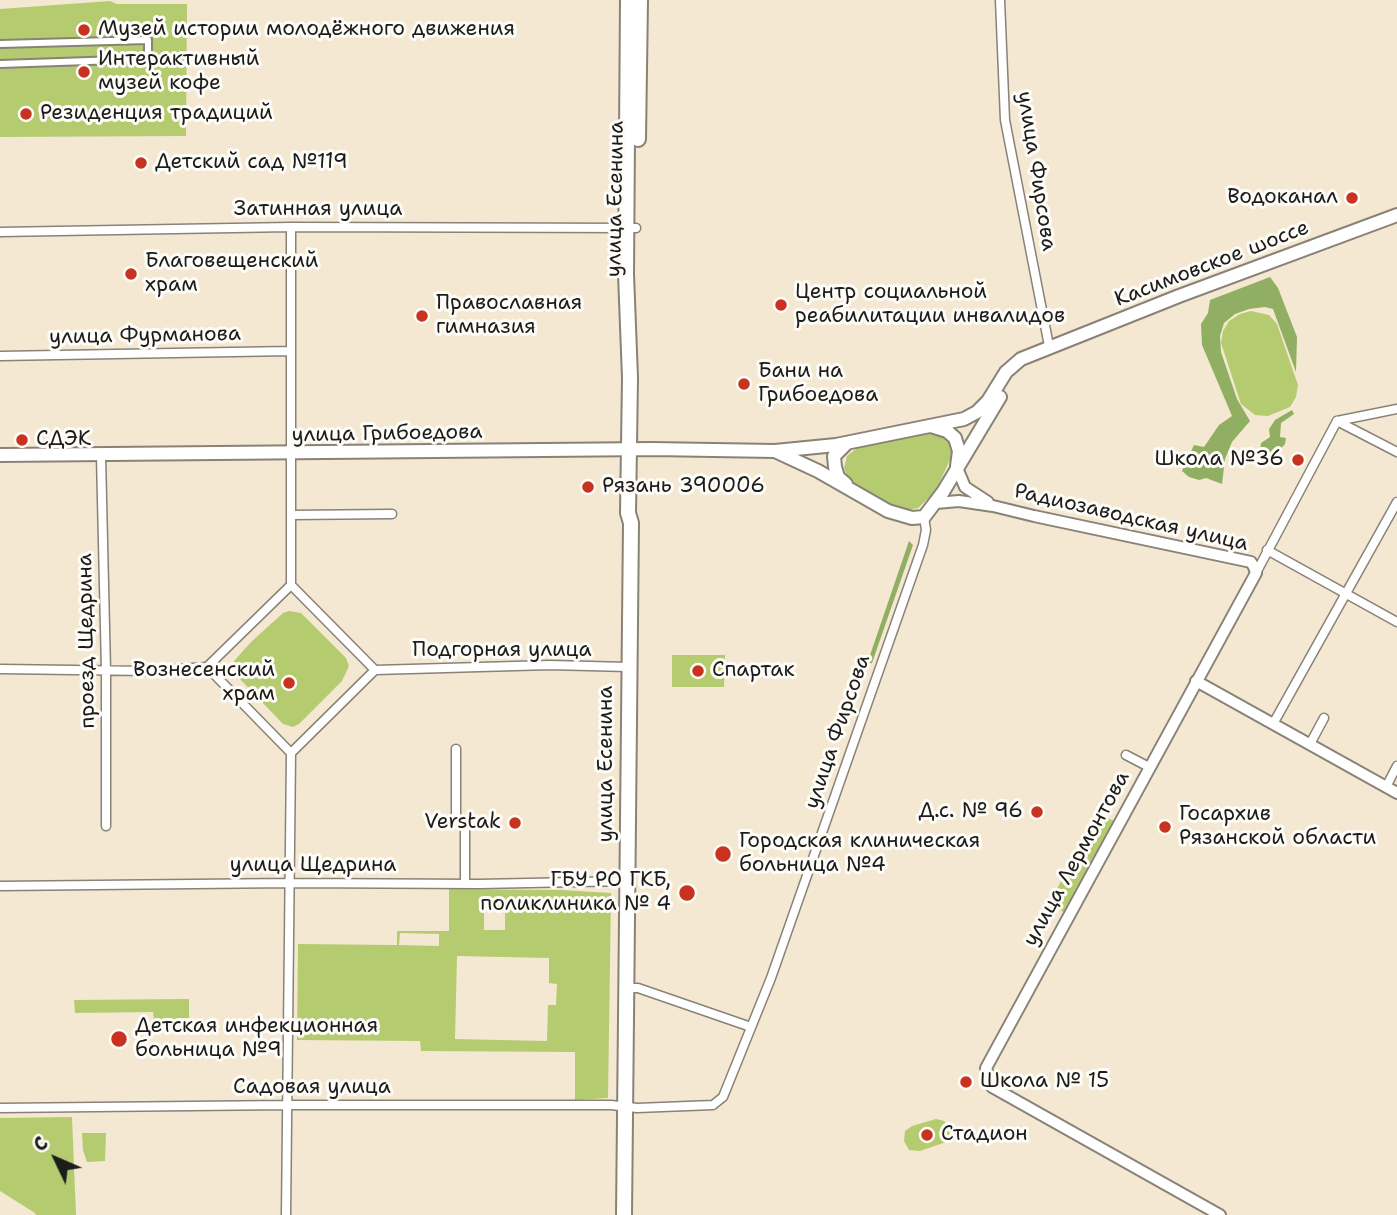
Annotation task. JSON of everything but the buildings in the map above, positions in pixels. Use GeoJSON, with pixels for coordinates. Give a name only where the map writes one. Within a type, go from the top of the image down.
{"type":"FeatureCollection","features":[{"type":"Feature","properties":{"kind":"main road","name":"улица Есенина"},"geometry":{"type":"LineString","coordinates":[[624,1215],[631,523],[628,513],[632,450],[628,0]]}},
{"type":"Feature","properties":{"kind":"main road","name":"улица Есенина"},"geometry":{"type":"LineString","coordinates":[[632,228],[640,0]]}},
{"type":"Feature","properties":{"kind":"main road","name":"Касимовское шоссе"},"geometry":{"type":"LineString","coordinates":[[775,451],[839,448],[964,419],[977,412],[988,401],[1006,372],[1021,359],[1397,215]]}},
{"type":"Feature","properties":{"kind":"main road","name":"Касимовское шоссе"},"geometry":{"type":"LineString","coordinates":[[924,517],[936,503],[1010,380],[1045,348]]}},
{"type":"Feature","properties":{"kind":"main road"},"geometry":{"type":"LineString","coordinates":[[931,426],[947,431],[955,438],[958,451],[957,468]]}},
{"type":"Feature","properties":{"kind":"main road"},"geometry":{"type":"LineString","coordinates":[[818,471],[839,448]]}},
{"type":"Feature","properties":{"kind":"main road"},"geometry":{"type":"LineString","coordinates":[[839,448],[835,467],[838,477],[854,491]]}},
{"type":"Feature","properties":{"kind":"main road","name":"улица Грибоедова"},"geometry":{"type":"LineString","coordinates":[[0,455],[775,451]]}},
{"type":"Feature","properties":{"kind":"main road"},"geometry":{"type":"LineString","coordinates":[[775,451],[818,471],[888,511],[912,518],[924,517]]}},
{"type":"Feature","properties":{"kind":"street","name":"улица Фирсова"},"geometry":{"type":"LineString","coordinates":[[1000,0],[1006,120],[1045,348]]}},
{"type":"Feature","properties":{"kind":"street"},"geometry":{"type":"LineString","coordinates":[[0,44],[148,40],[148,59],[0,64]]}},
{"type":"Feature","properties":{"kind":"street","name":"Затинная улица"},"geometry":{"type":"LineString","coordinates":[[0,232],[291,227],[632,228]]}},
{"type":"Feature","properties":{"kind":"street"},"geometry":{"type":"LineString","coordinates":[[286,1215],[291,753],[375,670],[291,585],[291,227]]}},
{"type":"Feature","properties":{"kind":"street","name":"улица Фурманова"},"geometry":{"type":"LineString","coordinates":[[0,356],[291,351]]}},
{"type":"Feature","properties":{"kind":"street"},"geometry":{"type":"LineString","coordinates":[[1337,421],[1397,409]]}},
{"type":"Feature","properties":{"kind":"street"},"geometry":{"type":"LineString","coordinates":[[1337,421],[1397,452]]}},
{"type":"Feature","properties":{"kind":"street","name":"улица Лермонтова"},"geometry":{"type":"LineString","coordinates":[[1220,1215],[992,1087],[986,1068],[1337,421]]}},
{"type":"Feature","properties":{"kind":"street","name":"проезд Щедрина"},"geometry":{"type":"LineString","coordinates":[[102,456],[106,826]]}},
{"type":"Feature","properties":{"kind":"street"},"geometry":{"type":"LineString","coordinates":[[957,468],[965,487],[993,506]]}},
{"type":"Feature","properties":{"kind":"street"},"geometry":{"type":"LineString","coordinates":[[936,503],[959,501],[993,506]]}},
{"type":"Feature","properties":{"kind":"street"},"geometry":{"type":"LineString","coordinates":[[1273,724],[1397,502]]}},
{"type":"Feature","properties":{"kind":"street","name":"Радиозаводская улица"},"geometry":{"type":"LineString","coordinates":[[993,506],[1251,562],[1256,573]]}},
{"type":"Feature","properties":{"kind":"street"},"geometry":{"type":"LineString","coordinates":[[291,515],[392,514]]}},
{"type":"Feature","properties":{"kind":"street","name":"улица Фирсова"},"geometry":{"type":"LineString","coordinates":[[624,1107],[713,1105],[723,1097],[787,931],[923,545],[926,530],[924,517]]}},
{"type":"Feature","properties":{"kind":"street"},"geometry":{"type":"LineString","coordinates":[[1267,550],[1397,622]]}},
{"type":"Feature","properties":{"kind":"street"},"geometry":{"type":"LineString","coordinates":[[0,669],[148,671],[207,667],[291,585]]}},
{"type":"Feature","properties":{"kind":"street","name":"Подгорная улица"},"geometry":{"type":"LineString","coordinates":[[375,670],[550,665],[628,667]]}},
{"type":"Feature","properties":{"kind":"street"},"geometry":{"type":"LineString","coordinates":[[207,667],[291,753]]}},
{"type":"Feature","properties":{"kind":"street"},"geometry":{"type":"LineString","coordinates":[[1196,681],[1397,793]]}},
{"type":"Feature","properties":{"kind":"street"},"geometry":{"type":"LineString","coordinates":[[1310,744],[1324,718]]}},
{"type":"Feature","properties":{"kind":"street"},"geometry":{"type":"LineString","coordinates":[[456,749],[456,817],[465,828],[465,884]]}},
{"type":"Feature","properties":{"kind":"street"},"geometry":{"type":"LineString","coordinates":[[1126,755],[1149,767]]}},
{"type":"Feature","properties":{"kind":"street"},"geometry":{"type":"LineString","coordinates":[[1386,786],[1397,766]]}},
{"type":"Feature","properties":{"kind":"street","name":"улица Щедрина"},"geometry":{"type":"LineString","coordinates":[[0,886],[627,881]]}},
{"type":"Feature","properties":{"kind":"street"},"geometry":{"type":"LineString","coordinates":[[625,988],[638,988],[751,1027]]}},
{"type":"Feature","properties":{"kind":"street","name":"Садовая улица"},"geometry":{"type":"LineString","coordinates":[[0,1108],[286,1105],[624,1107]]}},
{"type":"Feature","properties":{"kind":"green space"},"geometry":{"type":"Polygon","coordinates":[[[110,1],[117,4],[187,4],[186,136],[0,137],[0,9],[110,1]]]}},
{"type":"Feature","properties":{"kind":"green space"},"geometry":{"type":"Polygon","coordinates":[[[1270,277],[1278,288],[1297,337],[1296,372],[1273,309],[1249,309],[1235,314],[1224,323],[1220,336],[1221,352],[1237,399],[1250,421],[1232,442],[1225,459],[1222,484],[1206,478],[1199,480],[1189,477],[1182,471],[1194,445],[1204,447],[1219,425],[1232,416],[1202,345],[1201,324],[1208,313],[1210,300],[1270,277]]]}},
{"type":"Feature","properties":{"kind":"green space"},"geometry":{"type":"Polygon","coordinates":[[[1251,311],[1269,315],[1277,324],[1298,385],[1296,397],[1290,407],[1268,416],[1255,415],[1241,404],[1221,343],[1223,331],[1229,321],[1251,311]]]}},
{"type":"Feature","properties":{"kind":"green space"},"geometry":{"type":"Polygon","coordinates":[[[1292,410],[1294,414],[1281,423],[1280,437],[1286,438],[1285,444],[1275,455],[1260,450],[1261,443],[1270,437],[1269,429],[1275,420],[1292,410]]]}},
{"type":"Feature","properties":{"kind":"green space"},"geometry":{"type":"Polygon","coordinates":[[[930,431],[939,432],[951,442],[954,451],[935,492],[918,508],[895,508],[856,486],[848,478],[844,468],[847,456],[857,448],[876,441],[930,431]]]}},
{"type":"Feature","properties":{"kind":"green space"},"geometry":{"type":"Polygon","coordinates":[[[909,541],[913,545],[872,663],[867,664],[909,541]]]}},
{"type":"Feature","properties":{"kind":"green space"},"geometry":{"type":"Polygon","coordinates":[[[283,613],[301,613],[346,658],[349,666],[342,681],[293,727],[283,724],[236,675],[233,668],[234,661],[251,642],[283,613]]]}},
{"type":"Feature","properties":{"kind":"green space","name":"Спартак"},"geometry":{"type":"Polygon","coordinates":[[[672,655],[725,655],[724,687],[672,687],[672,655]]]}},
{"type":"Feature","properties":{"kind":"green space"},"geometry":{"type":"Polygon","coordinates":[[[1097,813],[1116,822],[1067,914],[1049,904],[1097,813]]]}},
{"type":"Feature","properties":{"kind":"green space"},"geometry":{"type":"Polygon","coordinates":[[[449,889],[611,893],[608,1098],[575,1100],[575,1052],[421,1051],[420,1041],[297,1040],[298,944],[397,945],[397,931],[449,931],[449,889]],[[484,906],[484,930],[505,930],[505,906],[484,906]],[[400,933],[399,945],[439,946],[439,934],[400,933]],[[457,956],[455,1039],[547,1041],[548,1005],[556,1005],[557,984],[549,983],[549,958],[457,956]]]}},
{"type":"Feature","properties":{"kind":"green space"},"geometry":{"type":"Polygon","coordinates":[[[189,999],[189,1018],[179,1018],[179,1021],[154,1021],[153,1012],[75,1013],[74,1000],[189,999]]]}},
{"type":"Feature","properties":{"kind":"green space"},"geometry":{"type":"Polygon","coordinates":[[[72,1117],[76,1215],[36,1215],[0,1191],[0,1118],[72,1117]]]}},
{"type":"Feature","properties":{"kind":"green space","name":"Стадион"},"geometry":{"type":"Polygon","coordinates":[[[936,1119],[948,1125],[950,1135],[946,1142],[920,1151],[909,1150],[904,1141],[905,1131],[912,1126],[936,1119]]]}},
{"type":"Feature","properties":{"kind":"green space"},"geometry":{"type":"Polygon","coordinates":[[[82,1133],[106,1133],[105,1161],[87,1162],[82,1133]]]}},
{"type":"Feature","properties":{"kind":"place","name":"Музей истории молодёжного движения"},"geometry":{"type":"Point","coordinates":[84,30]}},
{"type":"Feature","properties":{"kind":"place","name":"Интерактивный музей кофе"},"geometry":{"type":"Point","coordinates":[84,72]}},
{"type":"Feature","properties":{"kind":"place","name":"Резиденция традиций"},"geometry":{"type":"Point","coordinates":[26,114]}},
{"type":"Feature","properties":{"kind":"place","name":"Детский сад №119"},"geometry":{"type":"Point","coordinates":[141,163]}},
{"type":"Feature","properties":{"kind":"place","name":"Водоканал"},"geometry":{"type":"Point","coordinates":[1352,198]}},
{"type":"Feature","properties":{"kind":"place","name":"Благовещенский храм"},"geometry":{"type":"Point","coordinates":[131,274]}},
{"type":"Feature","properties":{"kind":"place","name":"Центр социальной реабилитации инвалидов"},"geometry":{"type":"Point","coordinates":[781,305]}},
{"type":"Feature","properties":{"kind":"place","name":"Православная гимназия"},"geometry":{"type":"Point","coordinates":[422,316]}},
{"type":"Feature","properties":{"kind":"place","name":"Бани на Грибоедова"},"geometry":{"type":"Point","coordinates":[744,384]}},
{"type":"Feature","properties":{"kind":"place","name":"СДЭК"},"geometry":{"type":"Point","coordinates":[22,440]}},
{"type":"Feature","properties":{"kind":"place","name":"Школа №36"},"geometry":{"type":"Point","coordinates":[1298,460]}},
{"type":"Feature","properties":{"kind":"place","name":"Рязань 390006"},"geometry":{"type":"Point","coordinates":[588,487]}},
{"type":"Feature","properties":{"kind":"place","name":"Спартак"},"geometry":{"type":"Point","coordinates":[698,671]}},
{"type":"Feature","properties":{"kind":"place","name":"Вознесенский храм"},"geometry":{"type":"Point","coordinates":[289,683]}},
{"type":"Feature","properties":{"kind":"place","name":"Д.с. № 96"},"geometry":{"type":"Point","coordinates":[1037,812]}},
{"type":"Feature","properties":{"kind":"place","name":"Verstak"},"geometry":{"type":"Point","coordinates":[515,823]}},
{"type":"Feature","properties":{"kind":"place","name":"Госархив Рязанской области"},"geometry":{"type":"Point","coordinates":[1165,827]}},
{"type":"Feature","properties":{"kind":"place","name":"Городская клиническая больница №4"},"geometry":{"type":"Point","coordinates":[723,854]}},
{"type":"Feature","properties":{"kind":"place","name":"ГБУ РО ГКБ, поликлиника № 4"},"geometry":{"type":"Point","coordinates":[687,893]}},
{"type":"Feature","properties":{"kind":"place","name":"Детская инфекционная больница №9"},"geometry":{"type":"Point","coordinates":[119,1039]}},
{"type":"Feature","properties":{"kind":"place","name":"Школа № 15"},"geometry":{"type":"Point","coordinates":[966,1082]}},
{"type":"Feature","properties":{"kind":"place","name":"Стадион"},"geometry":{"type":"Point","coordinates":[927,1135]}}]}
